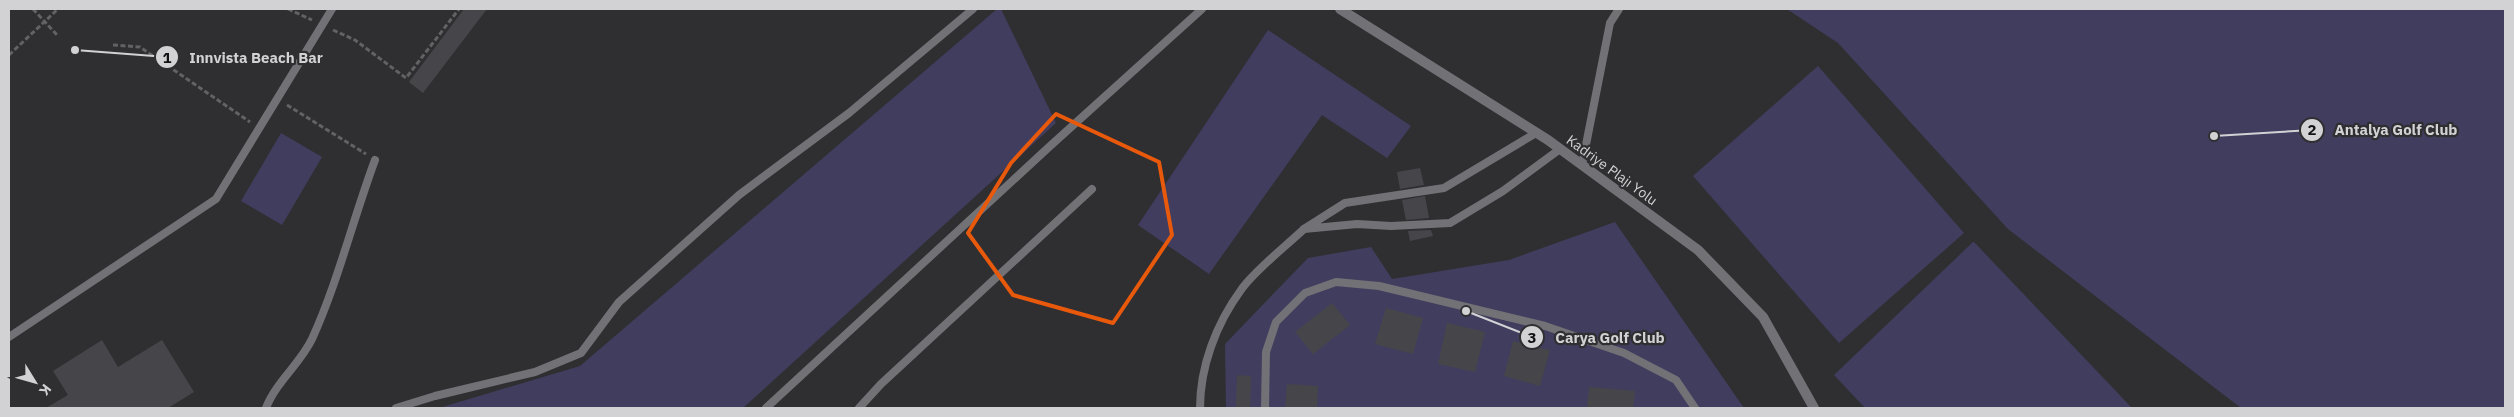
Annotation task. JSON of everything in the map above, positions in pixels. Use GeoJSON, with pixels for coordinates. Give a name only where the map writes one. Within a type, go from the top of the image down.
{"type":"FeatureCollection","features":[{"type":"Feature","properties":{"kind":"street","name":"Kadriye Plajı Yolu"},"geometry":{"type":"LineString","coordinates":[[1340,9],[1353,13],[1560,149],[1698,250],[1763,317],[1814,408]]}},
{"type":"Feature","properties":{"kind":"lane"},"geometry":{"type":"LineString","coordinates":[[9,337],[216,199],[332,9]]}},
{"type":"Feature","properties":{"kind":"lane"},"geometry":{"type":"LineString","coordinates":[[396,408],[434,396],[535,372],[581,353],[619,302],[739,195],[849,113],[973,9]]}},
{"type":"Feature","properties":{"kind":"lane"},"geometry":{"type":"LineString","coordinates":[[766,408],[1048,147],[1202,9]]}},
{"type":"Feature","properties":{"kind":"lane"},"geometry":{"type":"LineString","coordinates":[[1582,165],[1610,23],[1619,9]]}},
{"type":"Feature","properties":{"kind":"lane"},"geometry":{"type":"LineString","coordinates":[[1200,408],[1200,386],[1216,331],[1241,289],[1304,229],[1345,202],[1444,188],[1536,133]]}},
{"type":"Feature","properties":{"kind":"lane"},"geometry":{"type":"LineString","coordinates":[[1304,229],[1358,224],[1391,226],[1450,223],[1503,191],[1560,149]]}},
{"type":"Feature","properties":{"kind":"lane"},"geometry":{"type":"LineString","coordinates":[[266,408],[271,395],[311,341],[332,287],[356,211],[375,160]]}},
{"type":"Feature","properties":{"kind":"lane"},"geometry":{"type":"LineString","coordinates":[[859,408],[881,384],[1092,189]]}},
{"type":"Feature","properties":{"kind":"lane"},"geometry":{"type":"LineString","coordinates":[[1266,408],[1266,352],[1276,322],[1305,293],[1336,282],[1378,286],[1545,326],[1624,353],[1676,380],[1695,408]]}},
{"type":"Feature","properties":{"kind":"path"},"geometry":{"type":"LineString","coordinates":[[33,9],[58,36]]}},
{"type":"Feature","properties":{"kind":"path"},"geometry":{"type":"LineString","coordinates":[[9,55],[58,9]]}},
{"type":"Feature","properties":{"kind":"path"},"geometry":{"type":"LineString","coordinates":[[288,9],[356,40],[406,78],[459,9]]}},
{"type":"Feature","properties":{"kind":"path"},"geometry":{"type":"LineString","coordinates":[[113,45],[140,47],[259,128]]}},
{"type":"Feature","properties":{"kind":"path"},"geometry":{"type":"LineString","coordinates":[[277,99],[375,160]]}},
{"type":"Feature","properties":{"kind":"highlighted area"},"geometry":{"type":"Polygon","coordinates":[[[1056,114],[1159,162],[1172,235],[1113,323],[1013,295],[968,233],[1011,163],[1056,114]]]}},
{"type":"Feature","properties":{"kind":"shaded area"},"geometry":{"type":"Polygon","coordinates":[[[997,9],[1001,9],[1056,123],[743,408],[439,408],[580,366],[997,9]]]}},
{"type":"Feature","properties":{"kind":"shaded area"},"geometry":{"type":"Polygon","coordinates":[[[1787,9],[2505,9],[2505,408],[2241,408],[2008,229],[1838,43],[1787,9]]]}},
{"type":"Feature","properties":{"kind":"shaded area"},"geometry":{"type":"Polygon","coordinates":[[[1268,30],[1411,126],[1387,158],[1322,115],[1209,274],[1138,225],[1268,30]]]}},
{"type":"Feature","properties":{"kind":"shaded area"},"geometry":{"type":"Polygon","coordinates":[[[1818,66],[1964,233],[1839,343],[1693,176],[1818,66]]]}},
{"type":"Feature","properties":{"kind":"shaded area"},"geometry":{"type":"Polygon","coordinates":[[[281,133],[322,157],[282,225],[241,201],[281,133]]]}},
{"type":"Feature","properties":{"kind":"shaded area"},"geometry":{"type":"Polygon","coordinates":[[[1615,222],[1744,408],[1226,408],[1225,344],[1308,258],[1371,247],[1392,279],[1509,260],[1615,222]]]}},
{"type":"Feature","properties":{"kind":"shaded area"},"geometry":{"type":"Polygon","coordinates":[[[1973,242],[2132,408],[1865,408],[1834,375],[1973,242]]]}},
{"type":"Feature","properties":{"kind":"building"},"geometry":{"type":"Polygon","coordinates":[[[464,9],[487,9],[423,93],[409,82],[464,9]]]}},
{"type":"Feature","properties":{"kind":"building"},"geometry":{"type":"Polygon","coordinates":[[[1420,168],[1424,185],[1400,189],[1397,172],[1420,168]]]}},
{"type":"Feature","properties":{"kind":"building"},"geometry":{"type":"Polygon","coordinates":[[[1425,196],[1429,218],[1406,220],[1402,200],[1425,196]]]}},
{"type":"Feature","properties":{"kind":"building"},"geometry":{"type":"Polygon","coordinates":[[[1431,230],[1433,236],[1410,241],[1408,231],[1431,230]]]}},
{"type":"Feature","properties":{"kind":"building"},"geometry":{"type":"Polygon","coordinates":[[[1332,303],[1350,325],[1313,354],[1295,332],[1332,303]]]}},
{"type":"Feature","properties":{"kind":"building"},"geometry":{"type":"Polygon","coordinates":[[[1386,308],[1423,318],[1413,354],[1375,344],[1386,308]]]}},
{"type":"Feature","properties":{"kind":"building"},"geometry":{"type":"Polygon","coordinates":[[[1447,323],[1485,332],[1475,372],[1438,364],[1447,323]]]}},
{"type":"Feature","properties":{"kind":"building"},"geometry":{"type":"Polygon","coordinates":[[[102,340],[118,367],[162,340],[194,392],[168,408],[46,408],[68,395],[53,371],[102,340]]]}},
{"type":"Feature","properties":{"kind":"building"},"geometry":{"type":"Polygon","coordinates":[[[1513,341],[1550,350],[1540,386],[1504,376],[1513,341]]]}},
{"type":"Feature","properties":{"kind":"building"},"geometry":{"type":"Polygon","coordinates":[[[1237,375],[1251,376],[1250,408],[1236,408],[1237,375]]]}},
{"type":"Feature","properties":{"kind":"building"},"geometry":{"type":"Polygon","coordinates":[[[1287,384],[1318,386],[1317,408],[1285,408],[1287,384]]]}},
{"type":"Feature","properties":{"kind":"building"},"geometry":{"type":"Polygon","coordinates":[[[1589,387],[1635,391],[1633,408],[1587,408],[1589,387]]]}},
{"type":"Feature","properties":{"kind":"place","name":"Innvista Beach Bar"},"geometry":{"type":"Point","coordinates":[75,50]}},
{"type":"Feature","properties":{"kind":"place","name":"Antalya Golf Club"},"geometry":{"type":"Point","coordinates":[2214,136]}},
{"type":"Feature","properties":{"kind":"place","name":"Carya Golf Club"},"geometry":{"type":"Point","coordinates":[1466,311]}}]}
